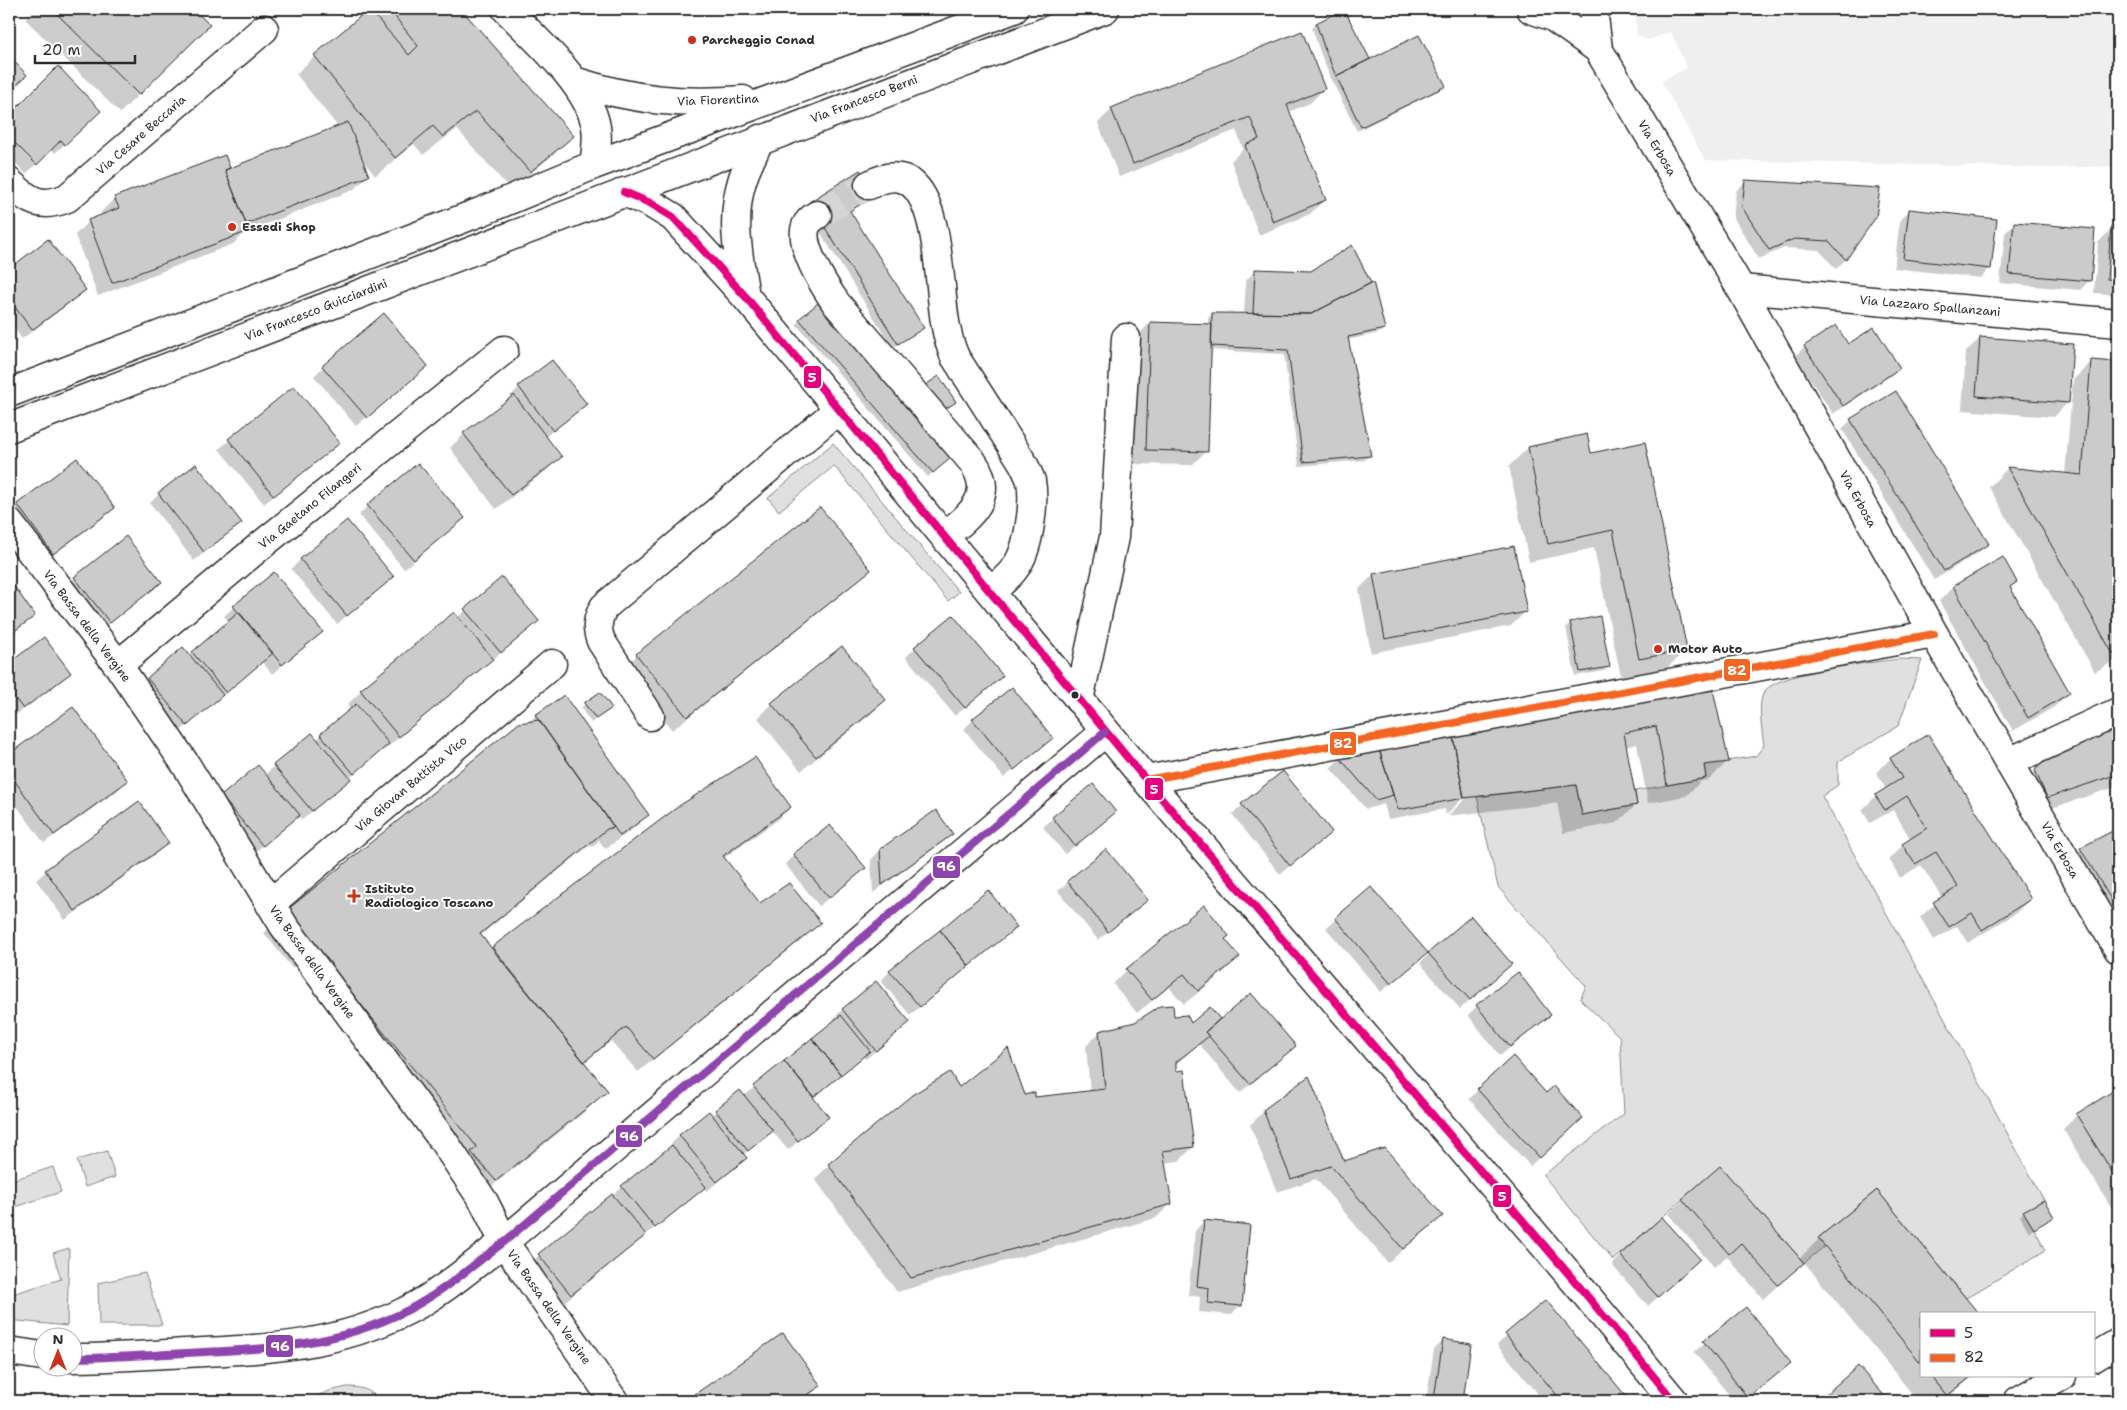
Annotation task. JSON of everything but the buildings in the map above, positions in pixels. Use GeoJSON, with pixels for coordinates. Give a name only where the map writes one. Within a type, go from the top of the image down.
{"type":"FeatureCollection","features":[{"type":"Feature","properties":{"kind":"street","name":"Via Fiorentina"},"geometry":{"type":"LineString","coordinates":[[506,9],[574,81],[592,111],[596,126],[597,147],[594,165]]}},
{"type":"Feature","properties":{"kind":"street"},"geometry":{"type":"LineString","coordinates":[[9,393],[480,212],[594,165],[1014,9]]}},
{"type":"Feature","properties":{"kind":"street","name":"Via Francesco Berni"},"geometry":{"type":"LineString","coordinates":[[624,192],[760,138],[1105,9]]}},
{"type":"Feature","properties":{"kind":"street","name":"Via Erbosa"},"geometry":{"type":"LineString","coordinates":[[1532,9],[1553,17],[1598,49]]}},
{"type":"Feature","properties":{"kind":"street","name":"Via Erbosa"},"geometry":{"type":"LineString","coordinates":[[1593,9],[1598,49],[1741,289],[1934,634],[2118,949]]}},
{"type":"Feature","properties":{"kind":"street","name":"Via Cesare Beccaria"},"geometry":{"type":"LineString","coordinates":[[9,182],[30,200],[44,204],[67,198],[264,29]]}},
{"type":"Feature","properties":{"kind":"street","name":"Via Fiorentina"},"geometry":{"type":"LineString","coordinates":[[574,81],[608,92],[667,101],[711,102],[775,97]]}},
{"type":"Feature","properties":{"kind":"street"},"geometry":{"type":"LineString","coordinates":[[745,296],[735,217],[741,182],[760,138]]}},
{"type":"Feature","properties":{"kind":"street"},"geometry":{"type":"LineString","coordinates":[[869,185],[890,177],[905,179],[916,187],[927,207],[935,231],[941,288],[951,348],[1023,463],[1030,478],[1032,500],[1028,535],[1022,558],[1015,568],[990,592]]}},
{"type":"Feature","properties":{"kind":"street"},"geometry":{"type":"LineString","coordinates":[[624,192],[650,203],[672,217],[745,296],[1146,780],[1572,1277],[1674,1401]]}},
{"type":"Feature","properties":{"kind":"street","name":"Via Francesco Guicciardini"},"geometry":{"type":"LineString","coordinates":[[9,428],[624,192]]}},
{"type":"Feature","properties":{"kind":"street"},"geometry":{"type":"LineString","coordinates":[[817,215],[807,224],[804,236],[806,246],[823,284],[836,303],[972,461],[979,474],[982,488],[974,512],[944,536]]}},
{"type":"Feature","properties":{"kind":"street","name":"Via Lazzaro Spallanzani"},"geometry":{"type":"LineString","coordinates":[[1741,289],[2118,323]]}},
{"type":"Feature","properties":{"kind":"street"},"geometry":{"type":"LineString","coordinates":[[1079,700],[1114,537],[1126,338]]}},
{"type":"Feature","properties":{"kind":"street","name":"Via Gaetano Filangeri"},"geometry":{"type":"LineString","coordinates":[[118,666],[259,547],[504,350]]}},
{"type":"Feature","properties":{"kind":"street"},"geometry":{"type":"LineString","coordinates":[[650,716],[598,633],[599,616],[604,607],[839,410]]}},
{"type":"Feature","properties":{"kind":"street","name":"Via Bassa della Vergine"},"geometry":{"type":"LineString","coordinates":[[9,523],[118,666],[186,765],[284,926],[442,1139],[484,1202],[504,1242],[614,1401]]}},
{"type":"Feature","properties":{"kind":"street"},"geometry":{"type":"LineString","coordinates":[[1146,780],[1934,634]]}},
{"type":"Feature","properties":{"kind":"street","name":"Via Giovan Battista Vico"},"geometry":{"type":"LineString","coordinates":[[270,904],[552,664]]}},
{"type":"Feature","properties":{"kind":"street"},"geometry":{"type":"LineString","coordinates":[[2009,762],[2118,712]]}},
{"type":"Feature","properties":{"kind":"street"},"geometry":{"type":"LineString","coordinates":[[82,1358],[258,1350],[292,1346],[351,1333],[409,1309],[434,1294],[504,1242],[1106,732]]}},
{"type":"Feature","properties":{"kind":"street"},"geometry":{"type":"LineString","coordinates":[[2094,1357],[2118,1343]]}},
{"type":"Feature","properties":{"kind":"street"},"geometry":{"type":"LineString","coordinates":[[9,1351],[32,1354]]}},
{"type":"Feature","properties":{"kind":"street"},"geometry":{"type":"LineString","coordinates":[[2018,1401],[2058,1378]]}},
{"type":"Feature","properties":{"kind":"shaded area"},"geometry":{"type":"Polygon","coordinates":[[[1635,9],[2118,9],[2118,166],[2051,168],[1705,160],[1661,81],[1687,68],[1671,32],[1648,40],[1637,35],[1635,9]]]}},
{"type":"Feature","properties":{"kind":"shaded area"},"geometry":{"type":"Polygon","coordinates":[[[833,443],[959,592],[948,601],[834,466],[779,511],[768,498],[833,443]]]}},
{"type":"Feature","properties":{"kind":"shaded area"},"geometry":{"type":"Polygon","coordinates":[[[1900,659],[1922,660],[1898,726],[1838,762],[1838,785],[1822,796],[2044,1200],[2024,1211],[2046,1250],[1966,1298],[1877,1190],[1818,1238],[1825,1246],[1804,1263],[1720,1167],[1613,1260],[1543,1175],[1624,1114],[1620,1037],[1580,999],[1586,986],[1498,887],[1477,797],[1576,785],[1582,815],[1637,805],[1635,791],[1706,778],[1704,765],[1756,756],[1764,745],[1761,718],[1762,697],[1764,692],[1772,685],[1787,679],[1827,669],[1900,659]]]}},
{"type":"Feature","properties":{"kind":"shaded area"},"geometry":{"type":"Polygon","coordinates":[[[107,1151],[115,1177],[85,1187],[77,1160],[107,1151]]]}},
{"type":"Feature","properties":{"kind":"shaded area"},"geometry":{"type":"Polygon","coordinates":[[[53,1167],[61,1192],[9,1209],[9,1181],[53,1167]]]}},
{"type":"Feature","properties":{"kind":"shaded area"},"geometry":{"type":"Polygon","coordinates":[[[69,1248],[67,1326],[9,1320],[9,1295],[61,1279],[53,1253],[69,1248]]]}},
{"type":"Feature","properties":{"kind":"shaded area"},"geometry":{"type":"Polygon","coordinates":[[[145,1273],[162,1325],[99,1325],[98,1283],[145,1273]]]}},
{"type":"Feature","properties":{"kind":"shaded area"},"geometry":{"type":"Polygon","coordinates":[[[347,1387],[365,1390],[373,1394],[379,1401],[305,1401],[329,1391],[347,1387]]]}},
{"type":"Feature","properties":{"kind":"tunnel"},"geometry":{"type":"LineString","coordinates":[[817,215],[869,185]]}},
{"type":"Feature","properties":{"kind":"transit line","name":"5"},"geometry":{"type":"LineString","coordinates":[[624,192],[650,203],[673,217],[745,296],[1146,780],[1578,1285],[1674,1401]]}},
{"type":"Feature","properties":{"kind":"transit line","name":"82"},"geometry":{"type":"LineString","coordinates":[[1146,780],[1934,634]]}},
{"type":"Feature","properties":{"kind":"transit line","name":"96"},"geometry":{"type":"LineString","coordinates":[[82,1358],[244,1350],[300,1344],[354,1332],[381,1322],[421,1303],[446,1287],[504,1242],[1105,732]]}},
{"type":"Feature","properties":{"kind":"place","name":"Parcheggio Conad"},"geometry":{"type":"Point","coordinates":[692,40]}},
{"type":"Feature","properties":{"kind":"place","name":"Essedi Shop"},"geometry":{"type":"Point","coordinates":[232,227]}},
{"type":"Feature","properties":{"kind":"place","name":"Motor Auto"},"geometry":{"type":"Point","coordinates":[1658,649]}},
{"type":"Feature","properties":{"kind":"place","name":"Istituto Radiologico Toscano"},"geometry":{"type":"Point","coordinates":[354,896]}}]}
